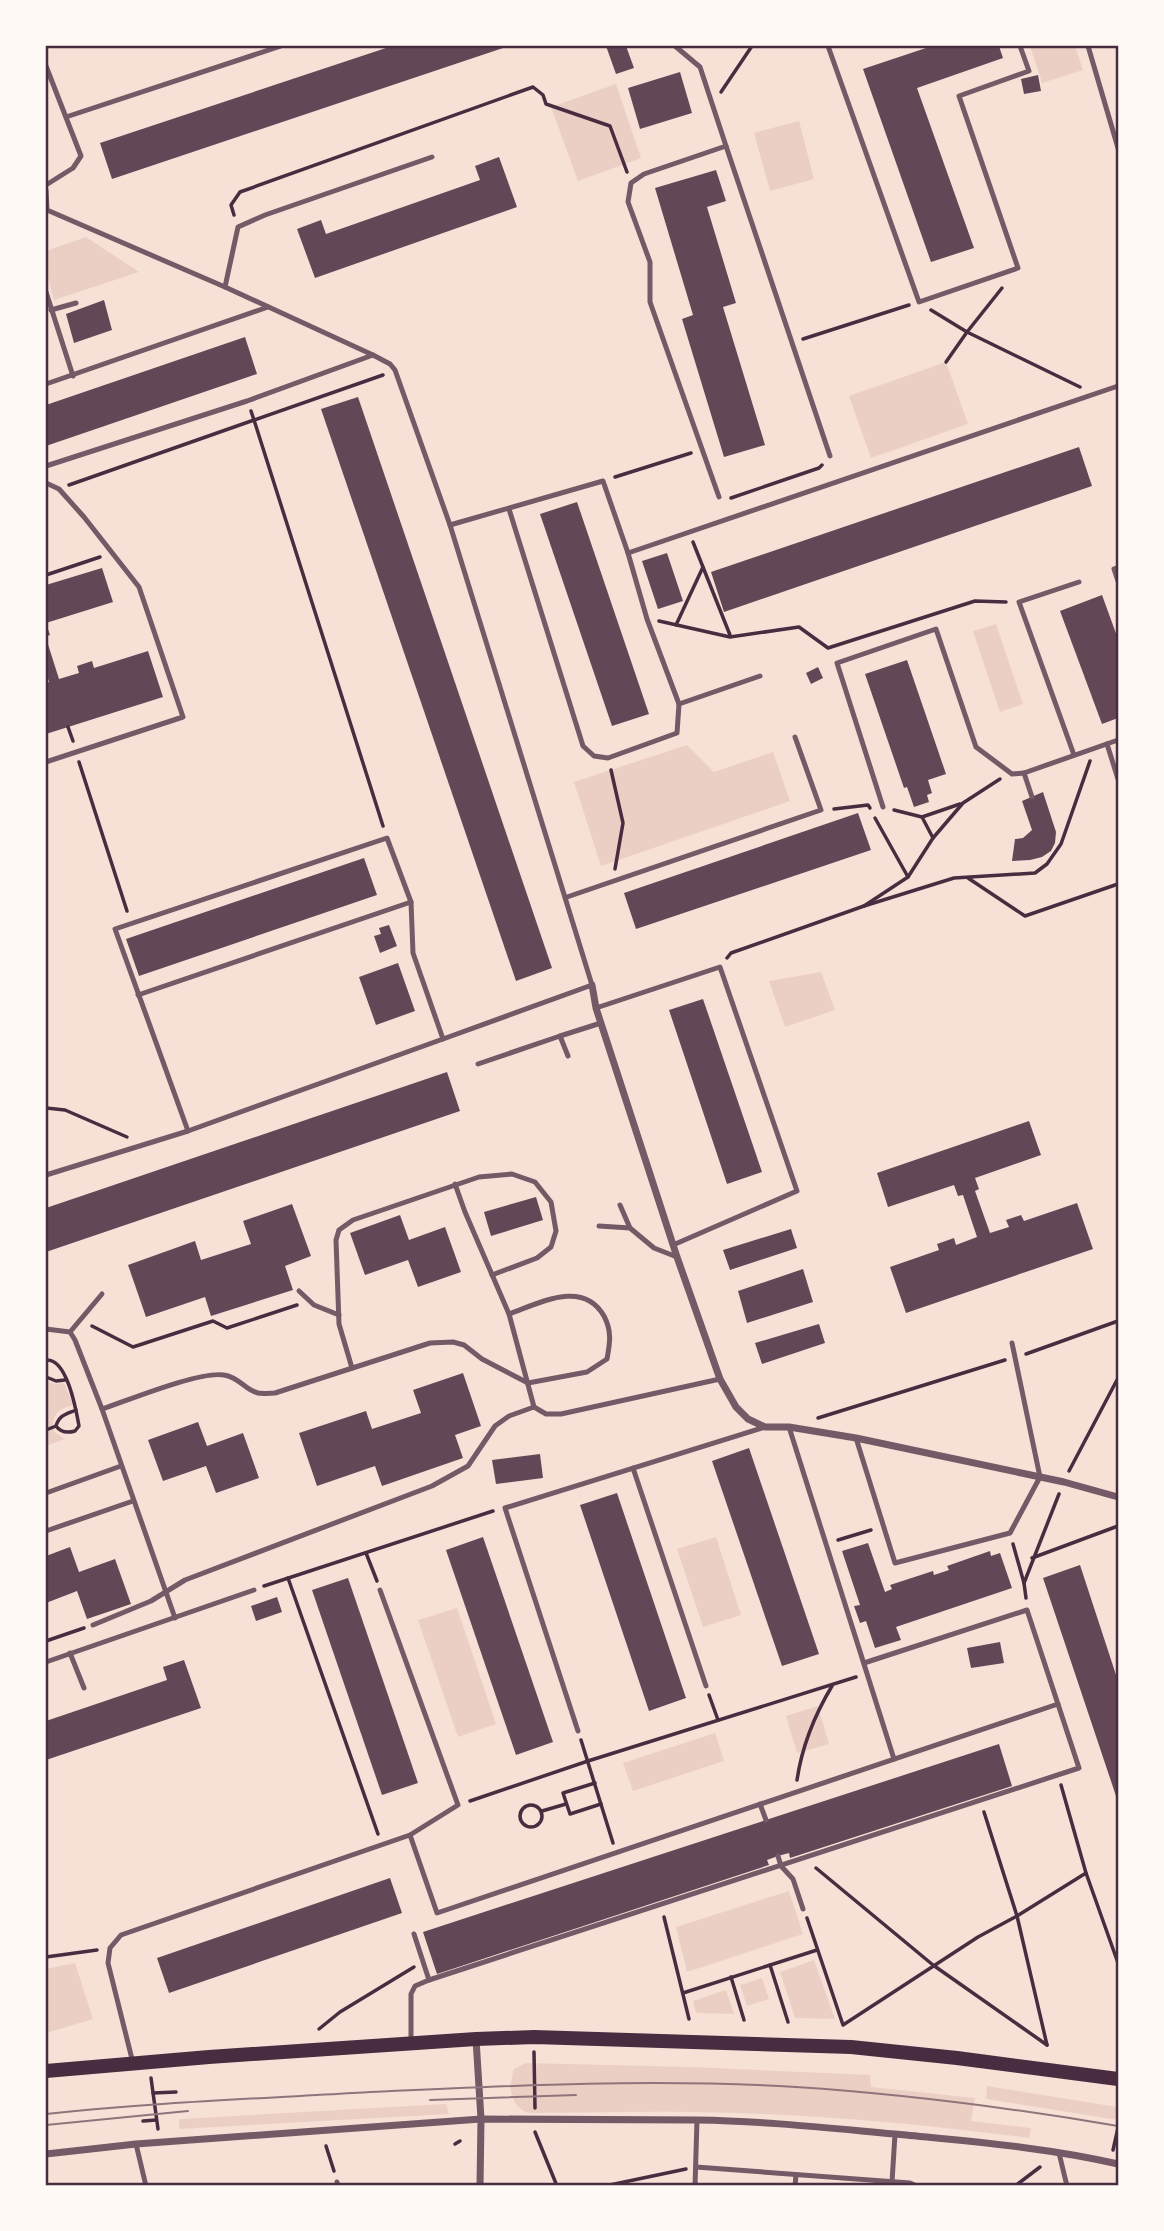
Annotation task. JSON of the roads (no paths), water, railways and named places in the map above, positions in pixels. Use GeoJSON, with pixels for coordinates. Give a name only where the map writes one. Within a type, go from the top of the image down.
{"type":"FeatureCollection","features":[{"type":"Feature","properties":{"kind":"main road"},"geometry":{"type":"LineString","coordinates":[[46,2071],[534,2037],[851,2047],[1118,2079]]}},
{"type":"Feature","properties":{"kind":"street"},"geometry":{"type":"LineString","coordinates":[[592,985],[596,1008],[720,1380],[736,1406],[748,1419],[765,1427],[789,1426],[856,1438],[1040,1477],[1118,1497]]}},
{"type":"Feature","properties":{"kind":"street"},"geometry":{"type":"LineString","coordinates":[[476,2039],[481,2119],[480,2186]]}},
{"type":"Feature","properties":{"kind":"street"},"geometry":{"type":"LineString","coordinates":[[46,2154],[136,2144],[481,2119],[731,2120],[1059,2152],[1118,2164]]}},
{"type":"Feature","properties":{"kind":"lane"},"geometry":{"type":"LineString","coordinates":[[66,117],[281,46]]}},
{"type":"Feature","properties":{"kind":"lane"},"geometry":{"type":"LineString","coordinates":[[675,46],[700,67],[830,456]]}},
{"type":"Feature","properties":{"kind":"lane"},"geometry":{"type":"LineString","coordinates":[[828,46],[919,302],[1018,268],[958,96],[1029,71],[1020,46]]}},
{"type":"Feature","properties":{"kind":"lane"},"geometry":{"type":"LineString","coordinates":[[1088,46],[1118,148]]}},
{"type":"Feature","properties":{"kind":"lane"},"geometry":{"type":"LineString","coordinates":[[46,70],[81,156],[73,168],[46,185]]}},
{"type":"Feature","properties":{"kind":"lane"},"geometry":{"type":"LineString","coordinates":[[719,497],[650,302],[650,261],[628,202],[631,183],[644,174],[726,146]]}},
{"type":"Feature","properties":{"kind":"lane"},"geometry":{"type":"LineString","coordinates":[[225,287],[237,227],[432,156]]}},
{"type":"Feature","properties":{"kind":"lane"},"geometry":{"type":"LineString","coordinates":[[46,190],[46,211],[225,287],[373,355],[390,364],[395,370],[450,525],[592,985],[188,1131],[46,1175]]}},
{"type":"Feature","properties":{"kind":"lane"},"geometry":{"type":"LineString","coordinates":[[46,292],[73,376]]}},
{"type":"Feature","properties":{"kind":"lane"},"geometry":{"type":"LineString","coordinates":[[51,310],[76,303]]}},
{"type":"Feature","properties":{"kind":"lane"},"geometry":{"type":"LineString","coordinates":[[46,384],[268,307]]}},
{"type":"Feature","properties":{"kind":"lane"},"geometry":{"type":"LineString","coordinates":[[46,466],[247,401],[373,355]]}},
{"type":"Feature","properties":{"kind":"lane"},"geometry":{"type":"LineString","coordinates":[[628,553],[1118,386]]}},
{"type":"Feature","properties":{"kind":"lane"},"geometry":{"type":"LineString","coordinates":[[450,525],[603,481],[647,619],[679,704],[677,733],[608,758],[594,756],[583,746],[509,509]]}},
{"type":"Feature","properties":{"kind":"lane"},"geometry":{"type":"LineString","coordinates":[[46,483],[59,489],[139,587],[183,718],[46,762]]}},
{"type":"Feature","properties":{"kind":"lane"},"geometry":{"type":"LineString","coordinates":[[1118,568],[1114,569],[1118,581]]}},
{"type":"Feature","properties":{"kind":"lane"},"geometry":{"type":"LineString","coordinates":[[1074,755],[1019,602],[1079,582]]}},
{"type":"Feature","properties":{"kind":"lane"},"geometry":{"type":"LineString","coordinates":[[883,807],[837,663],[936,629],[976,747],[1012,774],[1024,773],[1118,740]]}},
{"type":"Feature","properties":{"kind":"lane"},"geometry":{"type":"LineString","coordinates":[[679,704],[760,676]]}},
{"type":"Feature","properties":{"kind":"lane"},"geometry":{"type":"LineString","coordinates":[[567,897],[821,810],[795,737]]}},
{"type":"Feature","properties":{"kind":"lane"},"geometry":{"type":"LineString","coordinates":[[1107,744],[1118,779]]}},
{"type":"Feature","properties":{"kind":"lane"},"geometry":{"type":"LineString","coordinates":[[1024,773],[1032,797]]}},
{"type":"Feature","properties":{"kind":"lane"},"geometry":{"type":"LineString","coordinates":[[188,1131],[115,929],[131,923],[387,838],[411,902],[413,953],[443,1038]]}},
{"type":"Feature","properties":{"kind":"lane"},"geometry":{"type":"LineString","coordinates":[[138,995],[411,902]]}},
{"type":"Feature","properties":{"kind":"lane"},"geometry":{"type":"LineString","coordinates":[[596,1008],[720,967],[797,1191],[673,1245]]}},
{"type":"Feature","properties":{"kind":"lane"},"geometry":{"type":"LineString","coordinates":[[478,1064],[601,1023]]}},
{"type":"Feature","properties":{"kind":"lane"},"geometry":{"type":"LineString","coordinates":[[560,1036],[568,1056]]}},
{"type":"Feature","properties":{"kind":"lane"},"geometry":{"type":"LineString","coordinates":[[352,1368],[339,1324],[336,1240],[339,1230],[353,1220],[479,1177],[512,1174],[535,1182],[551,1202],[556,1231],[551,1247],[537,1258],[492,1275]]}},
{"type":"Feature","properties":{"kind":"lane"},"geometry":{"type":"LineString","coordinates":[[456,1184],[465,1212],[509,1314],[534,1407],[546,1414],[561,1414],[720,1380]]}},
{"type":"Feature","properties":{"kind":"lane"},"geometry":{"type":"LineString","coordinates":[[620,1205],[631,1228],[654,1248],[677,1257]]}},
{"type":"Feature","properties":{"kind":"lane"},"geometry":{"type":"LineString","coordinates":[[599,1226],[631,1228]]}},
{"type":"Feature","properties":{"kind":"lane"},"geometry":{"type":"LineString","coordinates":[[299,1291],[314,1305],[338,1315]]}},
{"type":"Feature","properties":{"kind":"lane"},"geometry":{"type":"LineString","coordinates":[[70,1332],[102,1294]]}},
{"type":"Feature","properties":{"kind":"lane"},"geometry":{"type":"LineString","coordinates":[[102,1409],[198,1377],[221,1374],[237,1378],[246,1387],[259,1393],[275,1393],[430,1343],[453,1342],[464,1345],[482,1359],[528,1383],[587,1372],[607,1360],[611,1342],[609,1326],[600,1310],[588,1298],[575,1295],[552,1298],[509,1314]]}},
{"type":"Feature","properties":{"kind":"lane"},"geometry":{"type":"LineString","coordinates":[[46,1329],[70,1332]]}},
{"type":"Feature","properties":{"kind":"lane"},"geometry":{"type":"LineString","coordinates":[[70,1332],[102,1409],[175,1618]]}},
{"type":"Feature","properties":{"kind":"lane"},"geometry":{"type":"LineString","coordinates":[[856,1438],[895,1563],[1010,1533],[1040,1477],[1012,1343]]}},
{"type":"Feature","properties":{"kind":"lane"},"geometry":{"type":"LineString","coordinates":[[93,1625],[150,1601],[186,1580],[432,1486],[468,1466],[495,1426],[509,1416],[534,1407]]}},
{"type":"Feature","properties":{"kind":"lane"},"geometry":{"type":"LineString","coordinates":[[789,1426],[894,1759]]}},
{"type":"Feature","properties":{"kind":"lane"},"geometry":{"type":"LineString","coordinates":[[579,1731],[505,1508],[765,1427]]}},
{"type":"Feature","properties":{"kind":"lane"},"geometry":{"type":"LineString","coordinates":[[46,1493],[121,1466]]}},
{"type":"Feature","properties":{"kind":"lane"},"geometry":{"type":"LineString","coordinates":[[633,1468],[706,1686]]}},
{"type":"Feature","properties":{"kind":"lane"},"geometry":{"type":"LineString","coordinates":[[46,1531],[133,1501]]}},
{"type":"Feature","properties":{"kind":"lane"},"geometry":{"type":"LineString","coordinates":[[46,1662],[254,1590]]}},
{"type":"Feature","properties":{"kind":"lane"},"geometry":{"type":"LineString","coordinates":[[133,2063],[107,1963],[110,1948],[121,1935],[410,1835],[458,1805],[380,1590]]}},
{"type":"Feature","properties":{"kind":"lane"},"geometry":{"type":"LineString","coordinates":[[411,2044],[411,1994],[415,1986],[429,1980],[1079,1769],[1027,1610],[864,1663]]}},
{"type":"Feature","properties":{"kind":"lane"},"geometry":{"type":"LineString","coordinates":[[70,1653],[84,1688]]}},
{"type":"Feature","properties":{"kind":"lane"},"geometry":{"type":"LineString","coordinates":[[410,1835],[437,1913],[1058,1704]]}},
{"type":"Feature","properties":{"kind":"lane"},"geometry":{"type":"LineString","coordinates":[[760,1804],[766,1820]]}},
{"type":"Feature","properties":{"kind":"lane"},"geometry":{"type":"LineString","coordinates":[[778,1856],[781,1866],[793,1879],[803,1909]]}},
{"type":"Feature","properties":{"kind":"lane"},"geometry":{"type":"LineString","coordinates":[[414,1934],[429,1980]]}},
{"type":"Feature","properties":{"kind":"lane"},"geometry":{"type":"LineString","coordinates":[[695,2186],[697,2120]]}},
{"type":"Feature","properties":{"kind":"lane"},"geometry":{"type":"LineString","coordinates":[[891,2182],[895,2134]]}},
{"type":"Feature","properties":{"kind":"lane"},"geometry":{"type":"LineString","coordinates":[[136,2144],[146,2186]]}},
{"type":"Feature","properties":{"kind":"lane"},"geometry":{"type":"LineString","coordinates":[[1059,2152],[1067,2186]]}},
{"type":"Feature","properties":{"kind":"lane"},"geometry":{"type":"LineString","coordinates":[[696,2167],[917,2186]]}},
{"type":"Feature","properties":{"kind":"lane"},"geometry":{"type":"LineString","coordinates":[[795,2186],[796,2175]]}},
{"type":"Feature","properties":{"kind":"tram line"},"geometry":{"type":"LineString","coordinates":[[46,2114],[161,2104],[353,2093],[575,2084],[686,2083],[796,2087],[877,2094],[1118,2126]]}},
{"type":"Feature","properties":{"kind":"tram line"},"geometry":{"type":"LineString","coordinates":[[430,2100],[576,2095]]}},
{"type":"Feature","properties":{"kind":"tram line"},"geometry":{"type":"LineString","coordinates":[[46,2125],[188,2111]]}}]}
